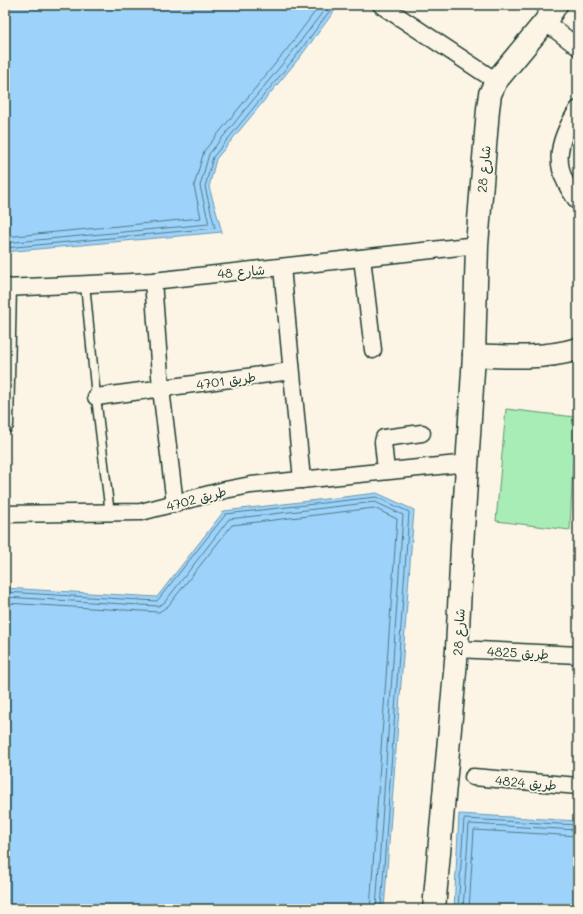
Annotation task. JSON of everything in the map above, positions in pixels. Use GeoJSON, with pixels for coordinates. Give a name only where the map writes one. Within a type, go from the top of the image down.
{"type":"FeatureCollection","features":[{"type":"Feature","properties":{"kind":"street"},"geometry":{"type":"LineString","coordinates":[[381,5],[496,80]]}},
{"type":"Feature","properties":{"kind":"street"},"geometry":{"type":"LineString","coordinates":[[551,14],[578,48]]}},
{"type":"Feature","properties":{"kind":"street","name":"شارع 28"},"geometry":{"type":"LineString","coordinates":[[434,909],[457,649],[474,356],[477,244],[490,94],[496,80],[551,14]]}},
{"type":"Feature","properties":{"kind":"street"},"geometry":{"type":"LineString","coordinates":[[578,109],[566,128],[559,150],[560,172],[567,188],[578,202]]}},
{"type":"Feature","properties":{"kind":"street","name":"شارع 48"},"geometry":{"type":"LineString","coordinates":[[6,287],[152,281],[477,244]]}},
{"type":"Feature","properties":{"kind":"street"},"geometry":{"type":"LineString","coordinates":[[362,258],[373,350]]}},
{"type":"Feature","properties":{"kind":"street"},"geometry":{"type":"LineString","coordinates":[[282,267],[302,480]]}},
{"type":"Feature","properties":{"kind":"street"},"geometry":{"type":"LineString","coordinates":[[152,281],[161,389],[175,504]]}},
{"type":"Feature","properties":{"kind":"street"},"geometry":{"type":"LineString","coordinates":[[5,425],[6,287]]}},
{"type":"Feature","properties":{"kind":"street"},"geometry":{"type":"LineString","coordinates":[[474,356],[532,356],[578,349]]}},
{"type":"Feature","properties":{"kind":"street","name":"طريق 4701"},"geometry":{"type":"LineString","coordinates":[[96,397],[291,371]]}},
{"type":"Feature","properties":{"kind":"street"},"geometry":{"type":"LineString","coordinates":[[386,471],[383,442],[384,438],[422,433]]}},
{"type":"Feature","properties":{"kind":"street","name":"طريق 4702"},"geometry":{"type":"LineString","coordinates":[[5,514],[110,514],[141,512],[225,490],[251,485],[468,463]]}},
{"type":"Feature","properties":{"kind":"street","name":"طريق 4825"},"geometry":{"type":"LineString","coordinates":[[457,649],[578,655]]}},
{"type":"Feature","properties":{"kind":"street","name":"طريق 4824"},"geometry":{"type":"LineString","coordinates":[[473,777],[578,786]]}},
{"type":"Feature","properties":{"kind":"lane"},"geometry":{"type":"LineString","coordinates":[[85,284],[96,397],[110,514]]}},
{"type":"Feature","properties":{"kind":"green space"},"geometry":{"type":"Polygon","coordinates":[[[506,409],[575,417],[570,530],[496,521],[506,409]]]}},
{"type":"Feature","properties":{"kind":"water"},"geometry":{"type":"Polygon","coordinates":[[[5,5],[339,5],[300,57],[216,159],[209,187],[222,232],[5,252],[5,5]]]}},
{"type":"Feature","properties":{"kind":"water"},"geometry":{"type":"Polygon","coordinates":[[[377,493],[414,510],[384,909],[5,909],[5,588],[157,597],[224,511],[377,493]]]}},
{"type":"Feature","properties":{"kind":"water"},"geometry":{"type":"Polygon","coordinates":[[[459,814],[578,821],[578,909],[454,909],[459,814]]]}}]}
